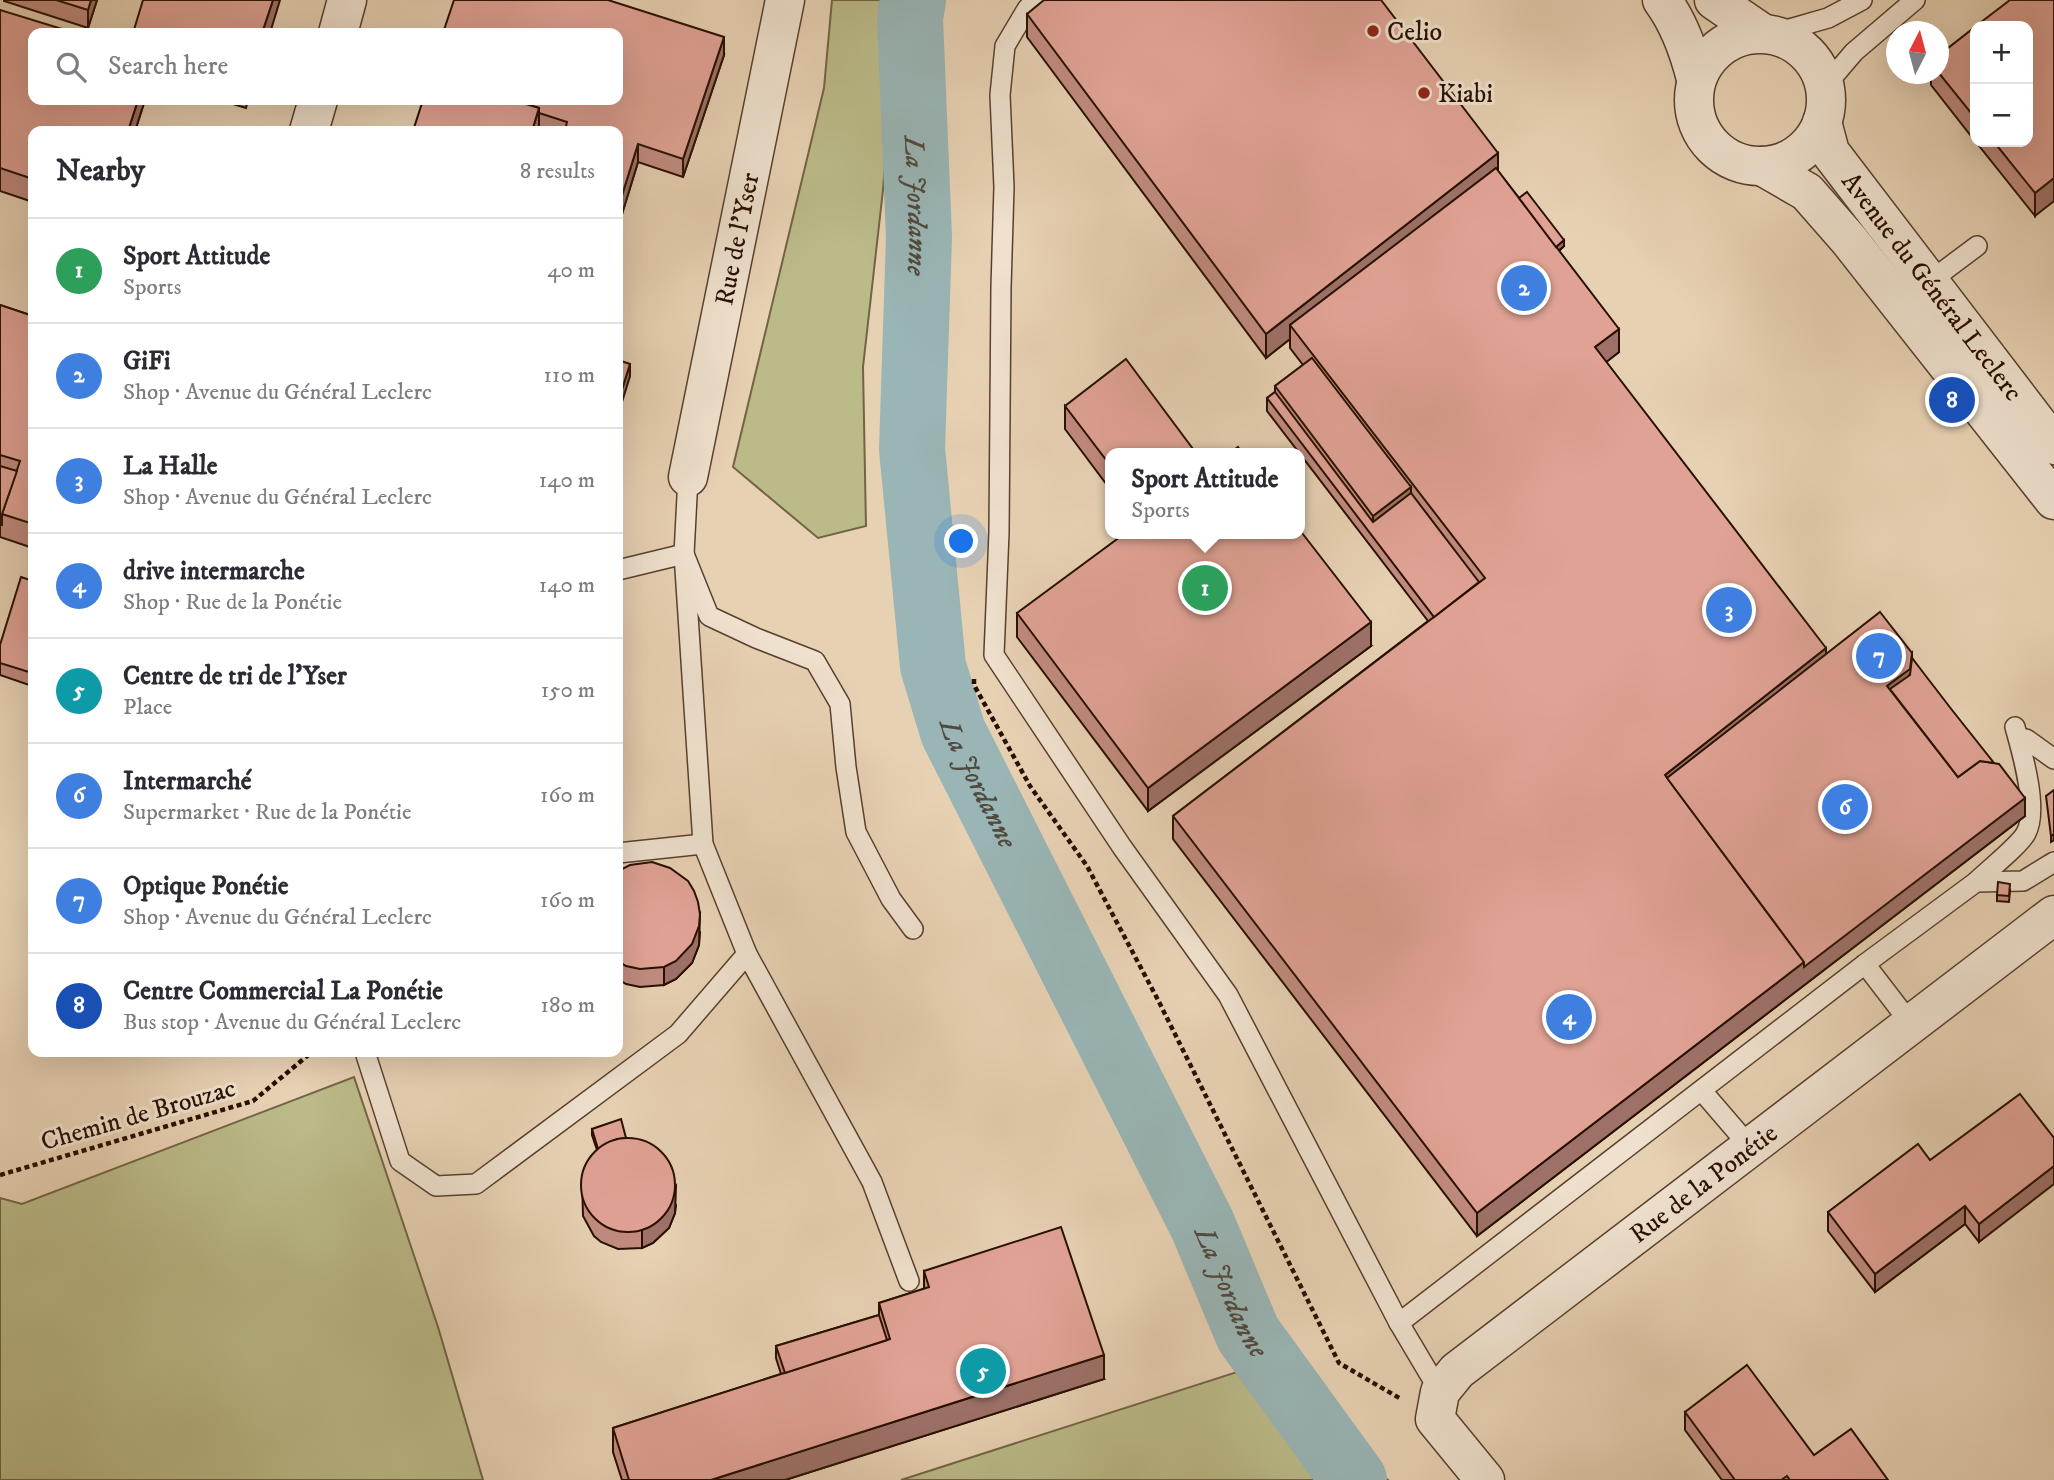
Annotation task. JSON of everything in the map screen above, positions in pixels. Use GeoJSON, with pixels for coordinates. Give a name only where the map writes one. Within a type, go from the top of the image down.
{"type":"FeatureCollection","features":[{"type":"Feature","properties":{"kind":"street"},"geometry":{"type":"LineString","coordinates":[[339,28],[347,0]]}},
{"type":"Feature","properties":{"kind":"street","name":"Rue de l'Yser"},"geometry":{"type":"LineString","coordinates":[[688,477],[785,0]]}},
{"type":"Feature","properties":{"kind":"street","name":"Avenue du Général Leclerc"},"geometry":{"type":"LineString","coordinates":[[1662,0],[1690,53],[1696,79],[1693,101],[1697,122],[1707,141],[1723,155],[1741,164],[1762,166],[1807,192],[1849,240],[2054,500]]}},
{"type":"Feature","properties":{"kind":"street","name":"Avenue du Général Leclerc"},"geometry":{"type":"LineString","coordinates":[[1714,0],[1767,34],[1791,41],[1807,52],[1818,68],[1830,152],[2054,445]]}},
{"type":"Feature","properties":{"kind":"street"},"geometry":{"type":"LineString","coordinates":[[1696,79],[1706,60],[1721,45],[1741,36],[1767,34]]}},
{"type":"Feature","properties":{"kind":"street"},"geometry":{"type":"LineString","coordinates":[[1762,166],[1782,162],[1800,153],[1814,139],[1824,104]]}},
{"type":"Feature","properties":{"kind":"street"},"geometry":{"type":"LineString","coordinates":[[310,126],[317,105]]}},
{"type":"Feature","properties":{"kind":"street","name":"Rue de la Ponétie"},"geometry":{"type":"LineString","coordinates":[[1437,1406],[1457,1371],[2054,915]]}},
{"type":"Feature","properties":{"kind":"street"},"geometry":{"type":"LineString","coordinates":[[1437,1406],[1485,1480]]}},
{"type":"Feature","properties":{"kind":"lane"},"geometry":{"type":"LineString","coordinates":[[1035,0],[1005,47],[1000,95],[1004,187],[995,655],[1122,847],[1228,995],[1399,1323],[1437,1406]]}},
{"type":"Feature","properties":{"kind":"lane"},"geometry":{"type":"LineString","coordinates":[[1767,34],[1828,18],[1862,0]]}},
{"type":"Feature","properties":{"kind":"lane"},"geometry":{"type":"LineString","coordinates":[[1824,104],[1854,52],[1915,0]]}},
{"type":"Feature","properties":{"kind":"lane"},"geometry":{"type":"LineString","coordinates":[[1930,282],[1977,246]]}},
{"type":"Feature","properties":{"kind":"lane"},"geometry":{"type":"LineString","coordinates":[[688,477],[684,554],[703,844],[747,954],[872,1182],[909,1281]]}},
{"type":"Feature","properties":{"kind":"lane"},"geometry":{"type":"LineString","coordinates":[[623,569],[684,554]]}},
{"type":"Feature","properties":{"kind":"lane"},"geometry":{"type":"LineString","coordinates":[[684,554],[709,616],[815,662],[840,704],[856,832],[891,899],[913,929]]}},
{"type":"Feature","properties":{"kind":"lane"},"geometry":{"type":"LineString","coordinates":[[1399,1323],[1865,964],[1976,882],[2026,834],[2032,818],[2021,733],[2054,759]]}},
{"type":"Feature","properties":{"kind":"lane"},"geometry":{"type":"LineString","coordinates":[[623,852],[703,844]]}},
{"type":"Feature","properties":{"kind":"lane"},"geometry":{"type":"LineString","coordinates":[[1976,882],[2023,881],[2054,862]]}},
{"type":"Feature","properties":{"kind":"lane"},"geometry":{"type":"LineString","coordinates":[[367,1057],[400,1161],[436,1186],[476,1184],[678,1034],[747,954]]}},
{"type":"Feature","properties":{"kind":"lane"},"geometry":{"type":"LineString","coordinates":[[1865,964],[1911,1024]]}},
{"type":"Feature","properties":{"kind":"lane"},"geometry":{"type":"LineString","coordinates":[[1702,1091],[1751,1148]]}},
{"type":"Feature","properties":{"kind":"path"},"geometry":{"type":"LineString","coordinates":[[974,671],[974,685],[1030,786],[1087,866],[1119,926],[1339,1363],[1437,1406]]}},
{"type":"Feature","properties":{"kind":"path","name":"Chemin de Brouzac"},"geometry":{"type":"LineString","coordinates":[[0,1175],[253,1101],[306,1057]]}},
{"type":"Feature","properties":{"kind":"shaded area"},"geometry":{"type":"Polygon","coordinates":[[[832,0],[897,0],[883,190],[863,367],[866,526],[818,538],[733,467],[824,88],[832,0]]]}},
{"type":"Feature","properties":{"kind":"shaded area"},"geometry":{"type":"Polygon","coordinates":[[[354,1077],[438,1327],[483,1480],[0,1480],[0,1198],[22,1204],[354,1077]]]}},
{"type":"Feature","properties":{"kind":"shaded area"},"geometry":{"type":"Polygon","coordinates":[[[1240,1371],[1388,1480],[901,1480],[1240,1371]]]}},
{"type":"Feature","properties":{"kind":"building"},"geometry":{"type":"Polygon","coordinates":[[[56,0],[91,0],[88,10],[56,0]]]}},
{"type":"Feature","properties":{"kind":"building"},"geometry":{"type":"Polygon","coordinates":[[[143,0],[273,0],[264,28],[135,28],[143,0]]]}},
{"type":"Feature","properties":{"kind":"building"},"geometry":{"type":"Polygon","coordinates":[[[454,0],[608,0],[724,37],[683,159],[638,144],[623,192],[623,126],[566,126],[567,122],[539,113],[539,108],[529,105],[623,105],[623,28],[445,28],[454,0]]]}},
{"type":"Feature","properties":{"kind":"building"},"geometry":{"type":"Polygon","coordinates":[[[1044,0],[1381,0],[1498,153],[1266,334],[1027,14],[1044,0]]]}},
{"type":"Feature","properties":{"kind":"building"},"geometry":{"type":"Polygon","coordinates":[[[2010,0],[2054,0],[2054,178],[2035,193],[1998,147],[2033,147],[2033,21],[1983,21],[2010,0]]]}},
{"type":"Feature","properties":{"kind":"building"},"geometry":{"type":"Polygon","coordinates":[[[0,10],[59,28],[28,28],[28,105],[136,105],[130,126],[28,126],[28,177],[0,168],[0,10]]]}},
{"type":"Feature","properties":{"kind":"building"},"geometry":{"type":"Polygon","coordinates":[[[1970,31],[1970,112],[1948,84],[1949,47],[1970,31]]]}},
{"type":"Feature","properties":{"kind":"building"},"geometry":{"type":"Polygon","coordinates":[[[421,105],[529,105],[539,108],[534,126],[415,126],[421,105]]]}},
{"type":"Feature","properties":{"kind":"building"},"geometry":{"type":"Polygon","coordinates":[[[1496,168],[1619,329],[1595,347],[1826,648],[1665,775],[1804,962],[1477,1213],[1173,816],[1485,578],[1290,325],[1496,168]]]}},
{"type":"Feature","properties":{"kind":"building"},"geometry":{"type":"Polygon","coordinates":[[[1527,192],[1564,240],[1556,247],[1519,198],[1527,192]]]}},
{"type":"Feature","properties":{"kind":"building"},"geometry":{"type":"Polygon","coordinates":[[[0,305],[28,314],[28,522],[2,514],[20,461],[0,455],[0,305]]]}},
{"type":"Feature","properties":{"kind":"building"},"geometry":{"type":"Polygon","coordinates":[[[1312,358],[1411,487],[1373,516],[1275,386],[1312,358]]]}},
{"type":"Feature","properties":{"kind":"building"},"geometry":{"type":"Polygon","coordinates":[[[1126,359],[1192,448],[1105,448],[1105,458],[1065,406],[1126,359]]]}},
{"type":"Feature","properties":{"kind":"building"},"geometry":{"type":"Polygon","coordinates":[[[623,362],[630,364],[623,386],[623,362]]]}},
{"type":"Feature","properties":{"kind":"building"},"geometry":{"type":"Polygon","coordinates":[[[1275,392],[1373,522],[1411,493],[1479,582],[1434,617],[1267,398],[1275,392]]]}},
{"type":"Feature","properties":{"kind":"building"},"geometry":{"type":"Polygon","coordinates":[[[0,466],[17,471],[2,514],[2,525],[0,525],[0,466]]]}},
{"type":"Feature","properties":{"kind":"building"},"geometry":{"type":"Polygon","coordinates":[[[1305,537],[1371,622],[1148,788],[1017,613],[1117,539],[1305,539],[1305,537]]]}},
{"type":"Feature","properties":{"kind":"building"},"geometry":{"type":"Polygon","coordinates":[[[21,577],[28,579],[28,672],[0,663],[0,645],[21,577]]]}},
{"type":"Feature","properties":{"kind":"building"},"geometry":{"type":"Polygon","coordinates":[[[1880,612],[1912,653],[1910,669],[1887,686],[1958,777],[1980,761],[1999,764],[2025,798],[1804,967],[1804,962],[1667,778],[1880,612]]]}},
{"type":"Feature","properties":{"kind":"building"},"geometry":{"type":"Polygon","coordinates":[[[1912,658],[1994,763],[1980,761],[1958,777],[1890,689],[1910,675],[1912,658]]]}},
{"type":"Feature","properties":{"kind":"building"},"geometry":{"type":"Polygon","coordinates":[[[2054,790],[2054,834],[2051,836],[2046,796],[2054,790]]]}},
{"type":"Feature","properties":{"kind":"building"},"geometry":{"type":"Polygon","coordinates":[[[652,862],[670,868],[688,881],[698,902],[699,926],[692,944],[676,961],[664,967],[640,969],[623,964],[623,868],[652,862]]]}},
{"type":"Feature","properties":{"kind":"building"},"geometry":{"type":"Polygon","coordinates":[[[1998,882],[2010,884],[2009,896],[1997,895],[1998,882]]]}},
{"type":"Feature","properties":{"kind":"building"},"geometry":{"type":"Polygon","coordinates":[[[2020,1094],[2054,1138],[2054,1166],[1979,1224],[1965,1206],[1875,1274],[1828,1212],[1918,1144],[1930,1160],[2020,1094]]]}},
{"type":"Feature","properties":{"kind":"building"},"geometry":{"type":"Polygon","coordinates":[[[621,1119],[626,1138],[617,1139],[598,1149],[592,1129],[621,1119]]]}},
{"type":"Feature","properties":{"kind":"building"},"geometry":{"type":"Polygon","coordinates":[[[628,1138],[646,1142],[661,1152],[671,1167],[675,1185],[671,1203],[661,1218],[646,1228],[628,1232],[610,1228],[595,1218],[585,1203],[581,1185],[585,1167],[595,1152],[610,1142],[628,1138]]]}},
{"type":"Feature","properties":{"kind":"building"},"geometry":{"type":"Polygon","coordinates":[[[1061,1227],[1104,1355],[711,1480],[629,1480],[613,1428],[890,1339],[879,1303],[929,1287],[924,1271],[1061,1227]]]}},
{"type":"Feature","properties":{"kind":"building"},"geometry":{"type":"Polygon","coordinates":[[[879,1315],[887,1340],[785,1373],[776,1346],[879,1315]]]}},
{"type":"Feature","properties":{"kind":"building"},"geometry":{"type":"Polygon","coordinates":[[[1747,1365],[1814,1455],[1851,1429],[1888,1480],[1790,1480],[1787,1476],[1781,1480],[1735,1480],[1685,1412],[1747,1365]]]}},
{"type":"Feature","properties":{"kind":"waterway","name":"La Jordanne"},"geometry":{"type":"LineString","coordinates":[[913,0],[910,18],[919,237],[912,449],[933,666],[953,732],[1202,1224],[1248,1334],[1354,1480]]}},
{"type":"Feature","properties":{"kind":"place","name":"Celio"},"geometry":{"type":"Point","coordinates":[1373,31]}},
{"type":"Feature","properties":{"kind":"place","name":"Kiabi"},"geometry":{"type":"Point","coordinates":[1424,93]}},
{"type":"Feature","properties":{"kind":"place","name":"GiFi"},"geometry":{"type":"Point","coordinates":[1524,288]}},
{"type":"Feature","properties":{"kind":"place","name":"Centre Commercial La Ponétie"},"geometry":{"type":"Point","coordinates":[1952,400]}},
{"type":"Feature","properties":{"kind":"place","name":"Sport Attitude"},"geometry":{"type":"Point","coordinates":[1205,588]}},
{"type":"Feature","properties":{"kind":"place","name":"La Halle"},"geometry":{"type":"Point","coordinates":[1729,610]}},
{"type":"Feature","properties":{"kind":"place","name":"Optique Ponétie"},"geometry":{"type":"Point","coordinates":[1879,656]}},
{"type":"Feature","properties":{"kind":"place","name":"Intermarché"},"geometry":{"type":"Point","coordinates":[1845,807]}},
{"type":"Feature","properties":{"kind":"place","name":"drive intermarche"},"geometry":{"type":"Point","coordinates":[1569,1017]}},
{"type":"Feature","properties":{"kind":"place","name":"Centre de tri de l'Yser"},"geometry":{"type":"Point","coordinates":[983,1371]}}]}
